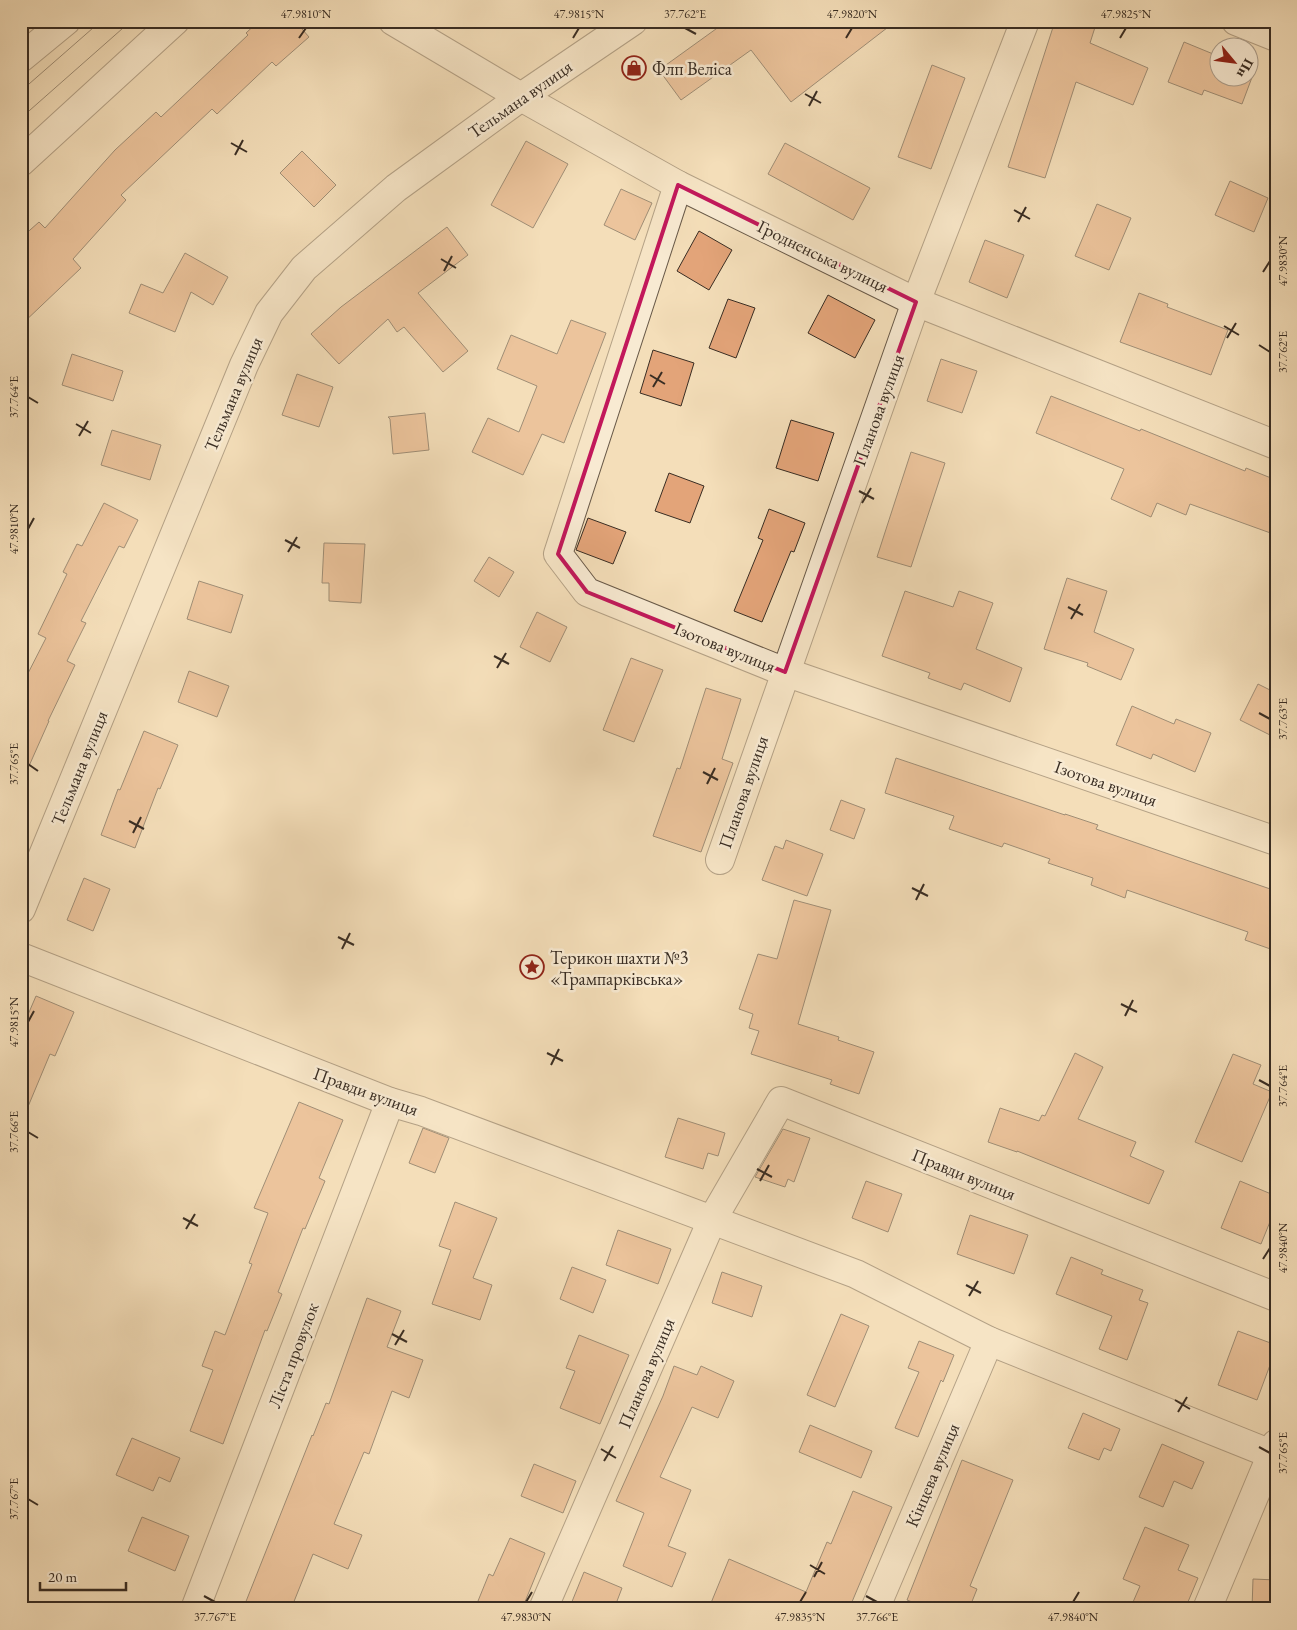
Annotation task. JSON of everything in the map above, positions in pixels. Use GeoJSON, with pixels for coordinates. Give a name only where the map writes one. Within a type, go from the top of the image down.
{"type":"FeatureCollection","features":[{"type":"Feature","properties":{"kind":"street"},"geometry":{"type":"LineString","coordinates":[[21,58],[66,21]]}},
{"type":"Feature","properties":{"kind":"street"},"geometry":{"type":"LineString","coordinates":[[21,162],[175,21]]}},
{"type":"Feature","properties":{"kind":"street","name":"Гродненська вулиця"},"geometry":{"type":"LineString","coordinates":[[392,21],[521,97],[678,185],[916,302],[1276,445]]}},
{"type":"Feature","properties":{"kind":"street","name":"Тельмана вулиця"},"geometry":{"type":"LineString","coordinates":[[21,909],[244,364],[268,313],[304,268],[396,188],[521,97],[633,21]]}},
{"type":"Feature","properties":{"kind":"street","name":"Планова вулиця"},"geometry":{"type":"LineString","coordinates":[[720,860],[916,302],[1025,21]]}},
{"type":"Feature","properties":{"kind":"street"},"geometry":{"type":"LineString","coordinates":[[1236,21],[1276,37]]}},
{"type":"Feature","properties":{"kind":"street","name":"Ізотова вулиця"},"geometry":{"type":"LineString","coordinates":[[678,185],[558,554],[587,592],[785,672],[1276,841]]}},
{"type":"Feature","properties":{"kind":"street","name":"Правди вулиця"},"geometry":{"type":"LineString","coordinates":[[21,957],[390,1102],[421,1111],[856,1274],[989,1341],[1274,1451]]}},
{"type":"Feature","properties":{"kind":"street","name":"Правди вулиця"},"geometry":{"type":"LineString","coordinates":[[712,1220],[781,1101],[1276,1297]]}},
{"type":"Feature","properties":{"kind":"street","name":"Ліста провулок"},"geometry":{"type":"LineString","coordinates":[[195,1609],[390,1102]]}},
{"type":"Feature","properties":{"kind":"street","name":"Планова вулиця"},"geometry":{"type":"LineString","coordinates":[[543,1609],[712,1220]]}},
{"type":"Feature","properties":{"kind":"street","name":"Кінцева вулиця"},"geometry":{"type":"LineString","coordinates":[[875,1609],[989,1341]]}},
{"type":"Feature","properties":{"kind":"street"},"geometry":{"type":"LineString","coordinates":[[1207,1609],[1274,1451]]}},
{"type":"Feature","properties":{"kind":"highlighted area"},"geometry":{"type":"Polygon","coordinates":[[[678,185],[916,302],[785,672],[587,592],[558,554],[678,185]]]}},
{"type":"Feature","properties":{"kind":"building"},"geometry":{"type":"Polygon","coordinates":[[[259,21],[295,21],[309,37],[276,66],[272,62],[217,114],[212,109],[121,195],[126,200],[73,259],[81,268],[21,325],[21,238],[39,222],[45,228],[115,150],[156,112],[161,117],[248,35],[246,33],[259,21]]]}},
{"type":"Feature","properties":{"kind":"building"},"geometry":{"type":"Polygon","coordinates":[[[727,21],[896,21],[791,102],[751,50],[681,100],[659,70],[727,21]]]}},
{"type":"Feature","properties":{"kind":"building"},"geometry":{"type":"Polygon","coordinates":[[[1055,21],[1097,21],[1090,43],[1148,68],[1133,105],[1076,82],[1045,178],[1008,167],[1055,21]]]}},
{"type":"Feature","properties":{"kind":"building"},"geometry":{"type":"Polygon","coordinates":[[[1184,42],[1210,53],[1210,88],[1248,88],[1242,104],[1204,90],[1202,95],[1168,82],[1184,42]]]}},
{"type":"Feature","properties":{"kind":"building"},"geometry":{"type":"Polygon","coordinates":[[[932,65],[965,78],[931,169],[898,157],[932,65]]]}},
{"type":"Feature","properties":{"kind":"building"},"geometry":{"type":"Polygon","coordinates":[[[526,141],[568,164],[533,228],[491,205],[526,141]]]}},
{"type":"Feature","properties":{"kind":"building"},"geometry":{"type":"Polygon","coordinates":[[[785,143],[870,188],[853,220],[768,174],[785,143]]]}},
{"type":"Feature","properties":{"kind":"building"},"geometry":{"type":"Polygon","coordinates":[[[302,151],[336,185],[314,207],[280,173],[302,151]]]}},
{"type":"Feature","properties":{"kind":"building"},"geometry":{"type":"Polygon","coordinates":[[[1230,181],[1268,198],[1254,232],[1215,215],[1230,181]]]}},
{"type":"Feature","properties":{"kind":"building"},"geometry":{"type":"Polygon","coordinates":[[[621,189],[652,203],[635,240],[604,225],[621,189]]]}},
{"type":"Feature","properties":{"kind":"building"},"geometry":{"type":"Polygon","coordinates":[[[1097,204],[1131,218],[1109,270],[1075,256],[1097,204]]]}},
{"type":"Feature","properties":{"kind":"building"},"geometry":{"type":"Polygon","coordinates":[[[447,227],[468,255],[418,293],[468,351],[443,372],[404,327],[397,332],[388,319],[339,364],[311,334],[341,307],[447,227]]]}},
{"type":"Feature","properties":{"kind":"building"},"geometry":{"type":"Polygon","coordinates":[[[699,231],[732,250],[709,290],[677,271],[699,231]]]}},
{"type":"Feature","properties":{"kind":"building"},"geometry":{"type":"Polygon","coordinates":[[[985,240],[1024,255],[1007,298],[969,282],[985,240]]]}},
{"type":"Feature","properties":{"kind":"building"},"geometry":{"type":"Polygon","coordinates":[[[185,253],[228,277],[213,305],[191,292],[175,332],[129,313],[141,284],[163,293],[185,253]]]}},
{"type":"Feature","properties":{"kind":"building"},"geometry":{"type":"Polygon","coordinates":[[[1139,293],[1168,304],[1167,307],[1228,330],[1211,375],[1120,342],[1139,293]]]}},
{"type":"Feature","properties":{"kind":"building"},"geometry":{"type":"Polygon","coordinates":[[[828,295],[875,320],[855,358],[808,333],[828,295]]]}},
{"type":"Feature","properties":{"kind":"building"},"geometry":{"type":"Polygon","coordinates":[[[728,299],[755,308],[736,358],[709,348],[728,299]]]}},
{"type":"Feature","properties":{"kind":"building"},"geometry":{"type":"Polygon","coordinates":[[[571,320],[606,333],[564,443],[542,434],[523,475],[472,452],[488,418],[519,432],[537,386],[497,369],[511,335],[557,354],[571,320]]]}},
{"type":"Feature","properties":{"kind":"building"},"geometry":{"type":"Polygon","coordinates":[[[653,350],[694,363],[681,406],[640,393],[653,350]]]}},
{"type":"Feature","properties":{"kind":"building"},"geometry":{"type":"Polygon","coordinates":[[[72,354],[123,371],[113,401],[62,385],[72,354]]]}},
{"type":"Feature","properties":{"kind":"building"},"geometry":{"type":"Polygon","coordinates":[[[941,359],[977,371],[962,413],[927,401],[941,359]]]}},
{"type":"Feature","properties":{"kind":"building"},"geometry":{"type":"Polygon","coordinates":[[[297,374],[333,387],[319,427],[282,415],[297,374]]]}},
{"type":"Feature","properties":{"kind":"building"},"geometry":{"type":"Polygon","coordinates":[[[1051,396],[1140,431],[1141,429],[1245,471],[1246,468],[1276,480],[1276,535],[1190,504],[1186,515],[1157,503],[1151,517],[1111,499],[1124,469],[1036,433],[1051,396]]]}},
{"type":"Feature","properties":{"kind":"building"},"geometry":{"type":"Polygon","coordinates":[[[425,413],[429,450],[393,454],[390,419],[388,417],[425,413]]]}},
{"type":"Feature","properties":{"kind":"building"},"geometry":{"type":"Polygon","coordinates":[[[791,420],[834,433],[818,481],[776,468],[791,420]]]}},
{"type":"Feature","properties":{"kind":"building"},"geometry":{"type":"Polygon","coordinates":[[[112,430],[161,445],[150,480],[101,465],[112,430]]]}},
{"type":"Feature","properties":{"kind":"building"},"geometry":{"type":"Polygon","coordinates":[[[911,452],[945,463],[911,567],[877,557],[911,452]]]}},
{"type":"Feature","properties":{"kind":"building"},"geometry":{"type":"Polygon","coordinates":[[[669,473],[704,486],[690,523],[655,511],[669,473]]]}},
{"type":"Feature","properties":{"kind":"building"},"geometry":{"type":"Polygon","coordinates":[[[104,503],[138,520],[124,548],[119,546],[81,621],[86,623],[67,661],[75,665],[21,784],[21,687],[46,638],[38,634],[67,574],[63,572],[77,544],[82,546],[104,503]]]}},
{"type":"Feature","properties":{"kind":"building"},"geometry":{"type":"Polygon","coordinates":[[[769,509],[805,523],[794,552],[791,551],[762,622],[734,611],[763,540],[758,538],[769,509]]]}},
{"type":"Feature","properties":{"kind":"building"},"geometry":{"type":"Polygon","coordinates":[[[588,518],[626,532],[613,564],[576,550],[588,518]]]}},
{"type":"Feature","properties":{"kind":"building"},"geometry":{"type":"Polygon","coordinates":[[[324,543],[365,544],[361,603],[329,601],[329,583],[322,583],[324,543]]]}},
{"type":"Feature","properties":{"kind":"building"},"geometry":{"type":"Polygon","coordinates":[[[489,557],[514,572],[499,597],[474,581],[489,557]]]}},
{"type":"Feature","properties":{"kind":"building"},"geometry":{"type":"Polygon","coordinates":[[[1067,578],[1107,591],[1094,632],[1134,649],[1121,680],[1087,666],[1088,663],[1044,649],[1067,578]]]}},
{"type":"Feature","properties":{"kind":"building"},"geometry":{"type":"Polygon","coordinates":[[[199,581],[243,595],[231,633],[187,619],[199,581]]]}},
{"type":"Feature","properties":{"kind":"building"},"geometry":{"type":"Polygon","coordinates":[[[905,591],[953,607],[959,591],[993,603],[976,649],[1022,668],[1010,702],[964,683],[961,690],[928,678],[930,673],[882,656],[905,591]]]}},
{"type":"Feature","properties":{"kind":"building"},"geometry":{"type":"Polygon","coordinates":[[[537,612],[567,627],[550,662],[520,647],[537,612]]]}},
{"type":"Feature","properties":{"kind":"building"},"geometry":{"type":"Polygon","coordinates":[[[631,658],[663,670],[634,742],[603,730],[631,658]]]}},
{"type":"Feature","properties":{"kind":"building"},"geometry":{"type":"Polygon","coordinates":[[[189,671],[229,686],[217,717],[178,702],[189,671]]]}},
{"type":"Feature","properties":{"kind":"building"},"geometry":{"type":"Polygon","coordinates":[[[1258,684],[1276,693],[1276,738],[1240,720],[1258,684]]]}},
{"type":"Feature","properties":{"kind":"building"},"geometry":{"type":"Polygon","coordinates":[[[706,688],[741,699],[722,759],[733,763],[701,852],[653,836],[677,768],[680,769],[706,688]]]}},
{"type":"Feature","properties":{"kind":"building"},"geometry":{"type":"Polygon","coordinates":[[[1132,706],[1174,724],[1176,719],[1211,733],[1195,772],[1153,754],[1151,759],[1116,745],[1132,706]]]}},
{"type":"Feature","properties":{"kind":"building"},"geometry":{"type":"Polygon","coordinates":[[[144,731],[178,745],[160,789],[158,788],[135,848],[101,835],[118,789],[120,790],[144,731]]]}},
{"type":"Feature","properties":{"kind":"building"},"geometry":{"type":"Polygon","coordinates":[[[896,758],[1098,825],[1096,829],[1276,891],[1276,951],[1245,940],[1248,932],[1127,890],[1125,898],[1091,885],[1093,878],[1048,863],[1050,859],[1004,843],[1002,847],[949,829],[954,816],[885,793],[896,758]]]}},
{"type":"Feature","properties":{"kind":"building"},"geometry":{"type":"Polygon","coordinates":[[[841,800],[865,809],[854,839],[830,830],[841,800]]]}},
{"type":"Feature","properties":{"kind":"building"},"geometry":{"type":"Polygon","coordinates":[[[786,840],[823,854],[807,896],[762,880],[775,846],[783,849],[786,840]]]}},
{"type":"Feature","properties":{"kind":"building"},"geometry":{"type":"Polygon","coordinates":[[[84,878],[110,889],[93,931],[67,920],[84,878]]]}},
{"type":"Feature","properties":{"kind":"building"},"geometry":{"type":"Polygon","coordinates":[[[794,900],[831,910],[798,1024],[839,1037],[838,1040],[874,1052],[859,1094],[830,1084],[832,1080],[751,1054],[759,1031],[749,1028],[753,1014],[739,1009],[758,954],[777,959],[794,900]]]}},
{"type":"Feature","properties":{"kind":"building"},"geometry":{"type":"Polygon","coordinates":[[[36,996],[74,1012],[55,1056],[50,1054],[22,1121],[21,1031],[36,996]]]}},
{"type":"Feature","properties":{"kind":"building"},"geometry":{"type":"Polygon","coordinates":[[[1075,1053],[1103,1067],[1078,1119],[1136,1142],[1130,1156],[1164,1171],[1149,1204],[1017,1151],[988,1142],[1000,1108],[1039,1121],[1042,1115],[1045,1116],[1075,1053]]]}},
{"type":"Feature","properties":{"kind":"building"},"geometry":{"type":"Polygon","coordinates":[[[1233,1054],[1261,1065],[1253,1084],[1272,1092],[1242,1162],[1195,1142],[1233,1054]]]}},
{"type":"Feature","properties":{"kind":"building"},"geometry":{"type":"Polygon","coordinates":[[[299,1102],[343,1120],[319,1178],[325,1181],[305,1229],[303,1228],[278,1292],[282,1294],[267,1331],[265,1330],[223,1444],[190,1431],[213,1370],[202,1366],[215,1331],[225,1335],[252,1264],[249,1263],[268,1213],[254,1208],[299,1102]]]}},
{"type":"Feature","properties":{"kind":"building"},"geometry":{"type":"Polygon","coordinates":[[[678,1118],[725,1133],[718,1156],[708,1153],[703,1169],[665,1157],[678,1118]]]}},
{"type":"Feature","properties":{"kind":"building"},"geometry":{"type":"Polygon","coordinates":[[[423,1128],[449,1138],[435,1173],[409,1163],[423,1128]]]}},
{"type":"Feature","properties":{"kind":"building"},"geometry":{"type":"Polygon","coordinates":[[[783,1129],[810,1138],[794,1182],[788,1179],[785,1187],[755,1177],[783,1129]]]}},
{"type":"Feature","properties":{"kind":"building"},"geometry":{"type":"Polygon","coordinates":[[[866,1181],[902,1194],[888,1232],[852,1218],[866,1181]]]}},
{"type":"Feature","properties":{"kind":"building"},"geometry":{"type":"Polygon","coordinates":[[[1240,1181],[1276,1196],[1276,1207],[1261,1244],[1221,1228],[1240,1181]]]}},
{"type":"Feature","properties":{"kind":"building"},"geometry":{"type":"Polygon","coordinates":[[[455,1202],[497,1218],[473,1278],[492,1285],[480,1320],[432,1304],[451,1250],[439,1246],[455,1202]]]}},
{"type":"Feature","properties":{"kind":"building"},"geometry":{"type":"Polygon","coordinates":[[[970,1215],[1028,1235],[1014,1274],[957,1254],[970,1215]]]}},
{"type":"Feature","properties":{"kind":"building"},"geometry":{"type":"Polygon","coordinates":[[[618,1230],[671,1249],[658,1284],[606,1265],[618,1230]]]}},
{"type":"Feature","properties":{"kind":"building"},"geometry":{"type":"Polygon","coordinates":[[[1071,1257],[1103,1270],[1101,1274],[1143,1290],[1139,1300],[1148,1303],[1127,1360],[1099,1349],[1112,1316],[1056,1294],[1071,1257]]]}},
{"type":"Feature","properties":{"kind":"building"},"geometry":{"type":"Polygon","coordinates":[[[572,1267],[606,1280],[593,1313],[560,1299],[572,1267]]]}},
{"type":"Feature","properties":{"kind":"building"},"geometry":{"type":"Polygon","coordinates":[[[722,1272],[762,1286],[752,1317],[712,1303],[722,1272]]]}},
{"type":"Feature","properties":{"kind":"building"},"geometry":{"type":"Polygon","coordinates":[[[367,1298],[401,1311],[387,1347],[423,1360],[409,1398],[392,1391],[369,1454],[364,1452],[334,1524],[362,1535],[348,1569],[313,1554],[291,1609],[243,1609],[312,1435],[326,1403],[329,1404],[367,1298]]]}},
{"type":"Feature","properties":{"kind":"building"},"geometry":{"type":"Polygon","coordinates":[[[841,1314],[869,1326],[835,1407],[807,1395],[841,1314]]]}},
{"type":"Feature","properties":{"kind":"building"},"geometry":{"type":"Polygon","coordinates":[[[1238,1331],[1276,1345],[1257,1400],[1218,1385],[1238,1331]]]}},
{"type":"Feature","properties":{"kind":"building"},"geometry":{"type":"Polygon","coordinates":[[[579,1335],[629,1355],[600,1424],[560,1408],[575,1371],[566,1368],[579,1335]]]}},
{"type":"Feature","properties":{"kind":"building"},"geometry":{"type":"Polygon","coordinates":[[[919,1341],[954,1355],[943,1382],[941,1380],[918,1437],[895,1428],[919,1372],[908,1368],[919,1341]]]}},
{"type":"Feature","properties":{"kind":"building"},"geometry":{"type":"Polygon","coordinates":[[[674,1366],[697,1375],[701,1366],[734,1381],[718,1418],[692,1407],[660,1477],[691,1490],[668,1546],[686,1553],[672,1587],[623,1566],[644,1513],[616,1501],[663,1396],[674,1366]]]}},
{"type":"Feature","properties":{"kind":"building"},"geometry":{"type":"Polygon","coordinates":[[[1083,1413],[1120,1429],[1111,1451],[1104,1448],[1099,1460],[1068,1448],[1083,1413]]]}},
{"type":"Feature","properties":{"kind":"building"},"geometry":{"type":"Polygon","coordinates":[[[810,1425],[872,1451],[861,1478],[799,1452],[810,1425]]]}},
{"type":"Feature","properties":{"kind":"building"},"geometry":{"type":"Polygon","coordinates":[[[132,1438],[180,1458],[170,1482],[159,1477],[153,1491],[116,1475],[132,1438]]]}},
{"type":"Feature","properties":{"kind":"building"},"geometry":{"type":"Polygon","coordinates":[[[1162,1444],[1204,1462],[1192,1489],[1174,1481],[1163,1507],[1139,1497],[1162,1444]]]}},
{"type":"Feature","properties":{"kind":"building"},"geometry":{"type":"Polygon","coordinates":[[[962,1460],[1013,1480],[970,1586],[977,1589],[969,1609],[930,1609],[907,1600],[962,1460]]]}},
{"type":"Feature","properties":{"kind":"building"},"geometry":{"type":"Polygon","coordinates":[[[534,1464],[576,1481],[563,1513],[521,1496],[534,1464]]]}},
{"type":"Feature","properties":{"kind":"building"},"geometry":{"type":"Polygon","coordinates":[[[853,1491],[892,1507],[849,1609],[724,1609],[711,1603],[729,1559],[806,1592],[827,1542],[831,1544],[853,1491]]]}},
{"type":"Feature","properties":{"kind":"building"},"geometry":{"type":"Polygon","coordinates":[[[142,1517],[189,1536],[175,1571],[128,1551],[142,1517]]]}},
{"type":"Feature","properties":{"kind":"building"},"geometry":{"type":"Polygon","coordinates":[[[1145,1527],[1189,1545],[1178,1570],[1198,1578],[1185,1609],[1130,1609],[1140,1586],[1123,1579],[1145,1527]]]}},
{"type":"Feature","properties":{"kind":"building"},"geometry":{"type":"Polygon","coordinates":[[[510,1538],[545,1553],[522,1609],[497,1609],[478,1601],[489,1574],[493,1576],[510,1538]]]}},
{"type":"Feature","properties":{"kind":"building"},"geometry":{"type":"Polygon","coordinates":[[[584,1572],[622,1588],[614,1609],[569,1609],[584,1572]]]}},
{"type":"Feature","properties":{"kind":"building"},"geometry":{"type":"Polygon","coordinates":[[[1253,1579],[1276,1580],[1276,1609],[1252,1609],[1253,1579]]]}},
{"type":"Feature","properties":{"kind":"tram line"},"geometry":{"type":"LineString","coordinates":[[21,91],[101,21]]}},
{"type":"Feature","properties":{"kind":"tram line"},"geometry":{"type":"LineString","coordinates":[[21,118],[131,21]]}},
{"type":"Feature","properties":{"kind":"place","name":"Флп Веліса"},"geometry":{"type":"Point","coordinates":[634,68]}},
{"type":"Feature","properties":{"kind":"place","name":"Терикон шахти №3 «Трампарківська»"},"geometry":{"type":"Point","coordinates":[532,967]}}]}
